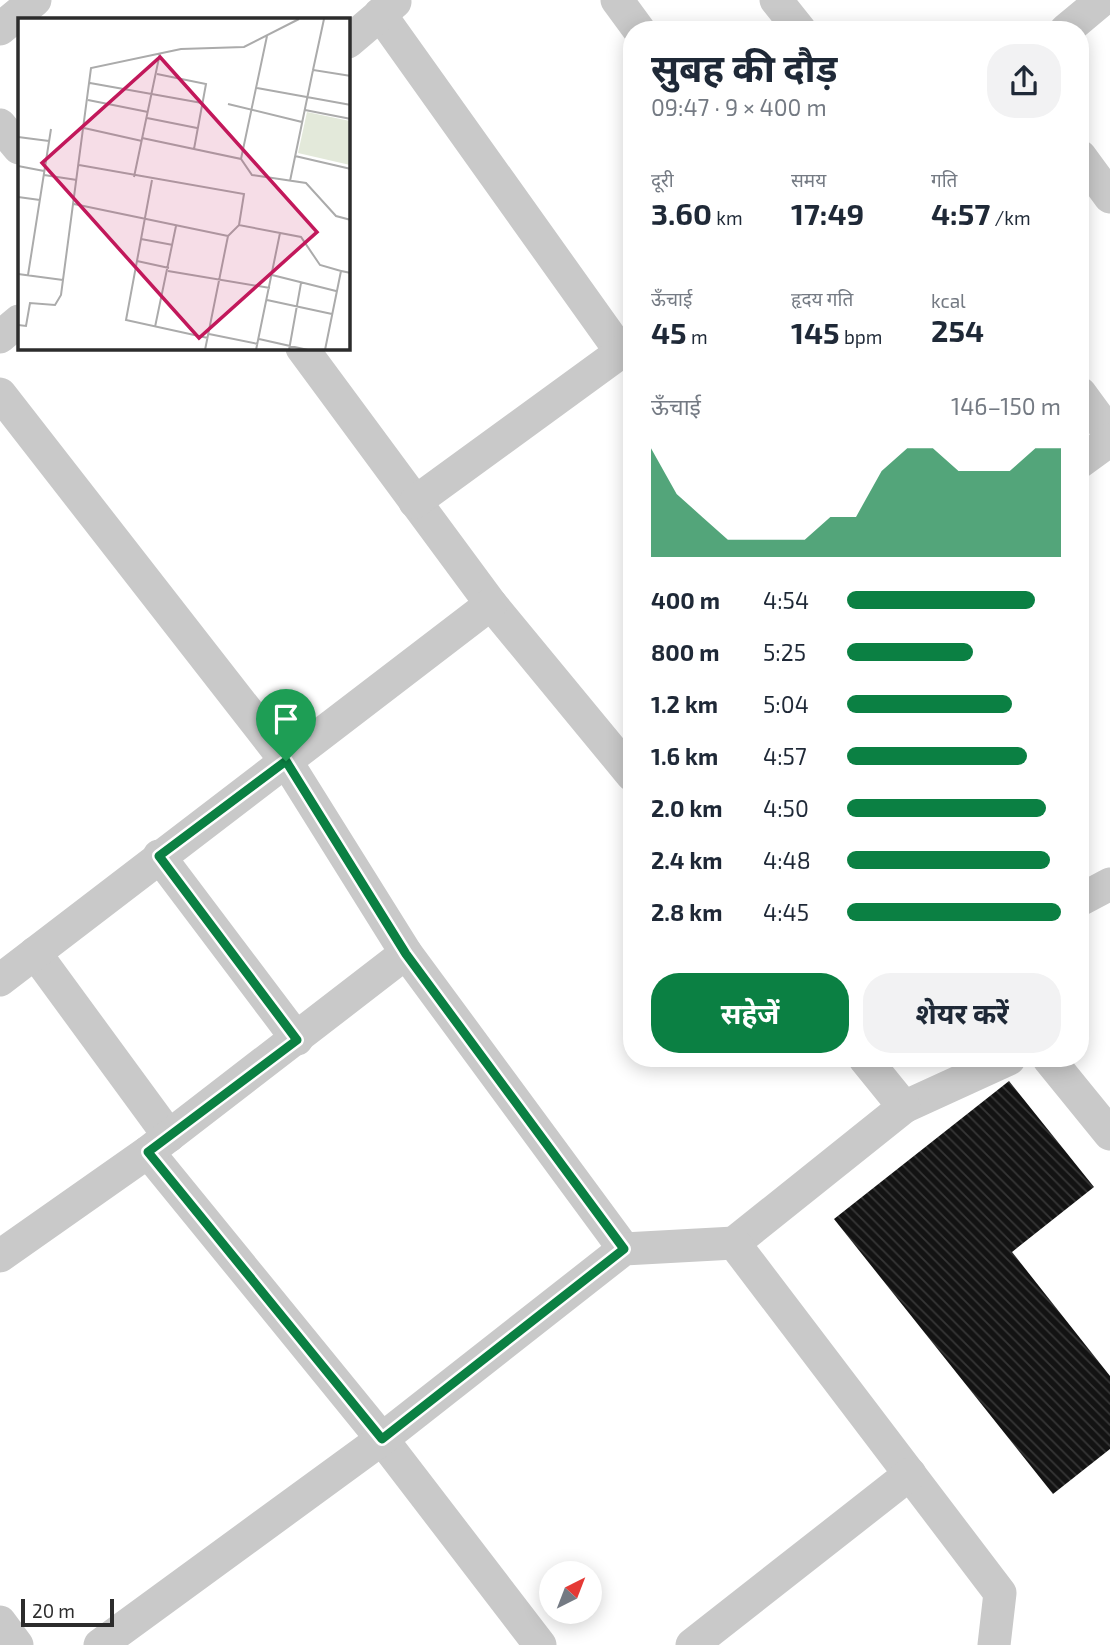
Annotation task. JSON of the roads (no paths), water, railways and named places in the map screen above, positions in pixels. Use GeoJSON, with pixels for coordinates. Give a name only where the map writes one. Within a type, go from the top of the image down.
{"type":"FeatureCollection","features":[{"type":"Feature","properties":{"kind":"street"},"geometry":{"type":"LineString","coordinates":[[0,29],[35,0]]}},
{"type":"Feature","properties":{"kind":"street"},"geometry":{"type":"LineString","coordinates":[[617,0],[632,21]]}},
{"type":"Feature","properties":{"kind":"street"},"geometry":{"type":"LineString","coordinates":[[776,0],[793,21]]}},
{"type":"Feature","properties":{"kind":"street"},"geometry":{"type":"LineString","coordinates":[[1077,21],[1102,0]]}},
{"type":"Feature","properties":{"kind":"street"},"geometry":{"type":"LineString","coordinates":[[350,40],[388,7],[623,344]]}},
{"type":"Feature","properties":{"kind":"street"},"geometry":{"type":"LineString","coordinates":[[0,125],[18,147]]}},
{"type":"Feature","properties":{"kind":"street"},"geometry":{"type":"LineString","coordinates":[[1089,168],[1110,197]]}},
{"type":"Feature","properties":{"kind":"street"},"geometry":{"type":"LineString","coordinates":[[0,337],[18,322]]}},
{"type":"Feature","properties":{"kind":"street"},"geometry":{"type":"LineString","coordinates":[[303,350],[491,604],[623,764]]}},
{"type":"Feature","properties":{"kind":"street"},"geometry":{"type":"LineString","coordinates":[[415,502],[623,350]]}},
{"type":"Feature","properties":{"kind":"street"},"geometry":{"type":"LineString","coordinates":[[0,394],[286,761],[406,954],[624,1249]]}},
{"type":"Feature","properties":{"kind":"street"},"geometry":{"type":"LineString","coordinates":[[1089,405],[1110,433]]}},
{"type":"Feature","properties":{"kind":"street"},"geometry":{"type":"LineString","coordinates":[[1089,456],[1110,440]]}},
{"type":"Feature","properties":{"kind":"street"},"geometry":{"type":"LineString","coordinates":[[0,980],[491,604]]}},
{"type":"Feature","properties":{"kind":"street"},"geometry":{"type":"LineString","coordinates":[[159,856],[297,1040]]}},
{"type":"Feature","properties":{"kind":"street"},"geometry":{"type":"LineString","coordinates":[[1089,895],[1110,884]]}},
{"type":"Feature","properties":{"kind":"street"},"geometry":{"type":"LineString","coordinates":[[35,953],[159,1144],[541,1645]]}},
{"type":"Feature","properties":{"kind":"street"},"geometry":{"type":"LineString","coordinates":[[0,1256],[159,1144],[406,954]]}},
{"type":"Feature","properties":{"kind":"street"},"geometry":{"type":"LineString","coordinates":[[872,1067],[904,1107]]}},
{"type":"Feature","properties":{"kind":"street"},"geometry":{"type":"LineString","coordinates":[[100,1645],[382,1439],[624,1249],[734,1243],[904,1107],[992,1067]]}},
{"type":"Feature","properties":{"kind":"street"},"geometry":{"type":"LineString","coordinates":[[1056,1067],[1110,1133]]}},
{"type":"Feature","properties":{"kind":"street"},"geometry":{"type":"LineString","coordinates":[[734,1243],[1000,1593],[994,1645]]}},
{"type":"Feature","properties":{"kind":"street"},"geometry":{"type":"LineString","coordinates":[[692,1645],[910,1474]]}},
{"type":"Feature","properties":{"kind":"street"},"geometry":{"type":"LineString","coordinates":[[0,1622],[17,1645]]}}]}
